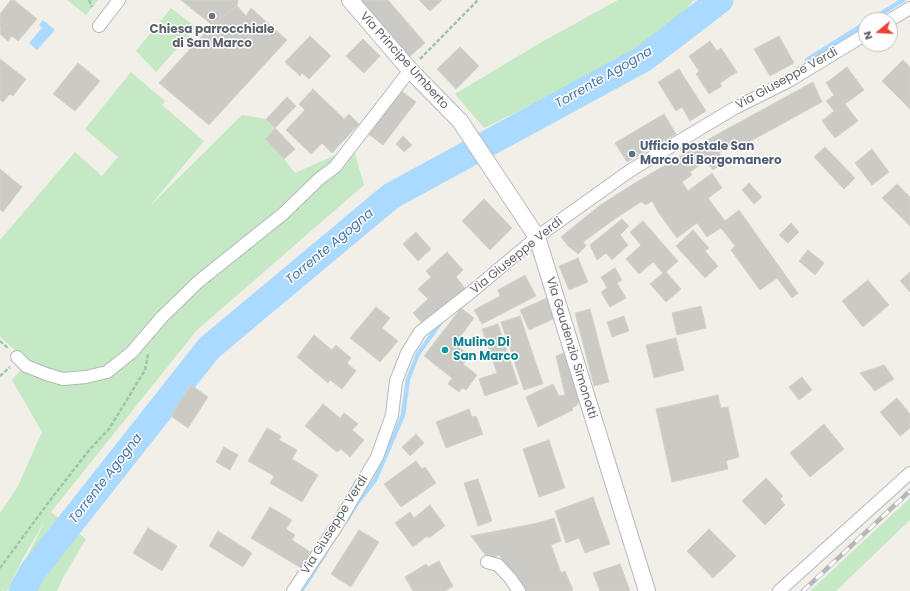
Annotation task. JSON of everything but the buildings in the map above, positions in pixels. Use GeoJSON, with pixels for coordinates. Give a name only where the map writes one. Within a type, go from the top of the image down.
{"type":"FeatureCollection","features":[{"type":"Feature","properties":{"kind":"street"},"geometry":{"type":"LineString","coordinates":[[99,26],[120,0]]}},
{"type":"Feature","properties":{"kind":"street","name":"Via Principe Umberto"},"geometry":{"type":"LineString","coordinates":[[350,0],[410,70],[460,121]]}},
{"type":"Feature","properties":{"kind":"street"},"geometry":{"type":"LineString","coordinates":[[898,15],[910,8]]}},
{"type":"Feature","properties":{"kind":"street","name":"Via Giuseppe Verdi"},"geometry":{"type":"LineString","coordinates":[[294,591],[336,527],[377,457],[392,415],[396,381],[407,353],[420,332],[470,293],[537,237],[625,174],[733,109],[787,82],[858,39]]}},
{"type":"Feature","properties":{"kind":"street"},"geometry":{"type":"LineString","coordinates":[[17,357],[26,366],[63,379],[86,377],[107,372],[132,352],[162,317],[198,282],[284,213],[335,167],[410,70]]}},
{"type":"Feature","properties":{"kind":"street","name":"Via Gaudenzio Simonotti"},"geometry":{"type":"LineString","coordinates":[[460,121],[537,237],[647,591]]}},
{"type":"Feature","properties":{"kind":"street"},"geometry":{"type":"LineString","coordinates":[[779,591],[910,473]]}},
{"type":"Feature","properties":{"kind":"street"},"geometry":{"type":"LineString","coordinates":[[487,562],[498,565],[519,591]]}},
{"type":"Feature","properties":{"kind":"path"},"geometry":{"type":"LineString","coordinates":[[89,0],[92,7]]}},
{"type":"Feature","properties":{"kind":"path"},"geometry":{"type":"LineString","coordinates":[[410,70],[478,0]]}},
{"type":"Feature","properties":{"kind":"path"},"geometry":{"type":"LineString","coordinates":[[0,568],[54,495],[91,448],[109,429],[145,370],[152,330]]}},
{"type":"Feature","properties":{"kind":"green space"},"geometry":{"type":"Polygon","coordinates":[[[67,0],[98,0],[86,15],[67,0]]]}},
{"type":"Feature","properties":{"kind":"green space"},"geometry":{"type":"Polygon","coordinates":[[[618,0],[694,0],[676,20],[618,63],[484,128],[455,94],[540,43],[618,0]]]}},
{"type":"Feature","properties":{"kind":"green space"},"geometry":{"type":"Polygon","coordinates":[[[171,8],[193,25],[197,26],[156,72],[136,51],[171,8]]]}},
{"type":"Feature","properties":{"kind":"green space"},"geometry":{"type":"Polygon","coordinates":[[[131,72],[165,101],[162,105],[204,141],[149,207],[242,115],[266,119],[275,128],[265,139],[295,173],[353,147],[364,185],[197,330],[51,512],[86,539],[57,591],[10,591],[45,521],[23,558],[7,591],[0,591],[0,513],[17,488],[42,432],[12,380],[24,366],[22,356],[0,337],[0,240],[75,152],[102,176],[118,157],[85,129],[131,72]]]}},
{"type":"Feature","properties":{"kind":"green space"},"geometry":{"type":"Polygon","coordinates":[[[910,498],[910,520],[836,591],[810,591],[910,498]]]}},
{"type":"Feature","properties":{"kind":"water"},"geometry":{"type":"Polygon","coordinates":[[[43,20],[55,30],[37,50],[29,43],[42,28],[39,25],[43,20]]]}},
{"type":"Feature","properties":{"kind":"waterway","name":"Torrente Agogna"},"geometry":{"type":"LineString","coordinates":[[22,591],[33,571],[209,348],[391,196],[643,59],[720,0]]}},
{"type":"Feature","properties":{"kind":"waterway"},"geometry":{"type":"LineString","coordinates":[[884,12],[903,0]]}},
{"type":"Feature","properties":{"kind":"waterway"},"geometry":{"type":"LineString","coordinates":[[807,60],[858,28]]}},
{"type":"Feature","properties":{"kind":"waterway"},"geometry":{"type":"LineString","coordinates":[[346,521],[357,503],[375,480],[403,415],[408,379],[418,354],[443,319]]}},
{"type":"Feature","properties":{"kind":"waterway"},"geometry":{"type":"LineString","coordinates":[[301,591],[326,552]]}},
{"type":"Feature","properties":{"kind":"railway"},"geometry":{"type":"LineString","coordinates":[[803,591],[910,491]]}},
{"type":"Feature","properties":{"kind":"place","name":"Chiesa parrocchiale di San Marco"},"geometry":{"type":"Point","coordinates":[212,16]}},
{"type":"Feature","properties":{"kind":"place","name":"Ufficio postale San Marco di Borgomanero"},"geometry":{"type":"Point","coordinates":[632,154]}},
{"type":"Feature","properties":{"kind":"place","name":"Mulino Di San Marco"},"geometry":{"type":"Point","coordinates":[445,350]}}]}
